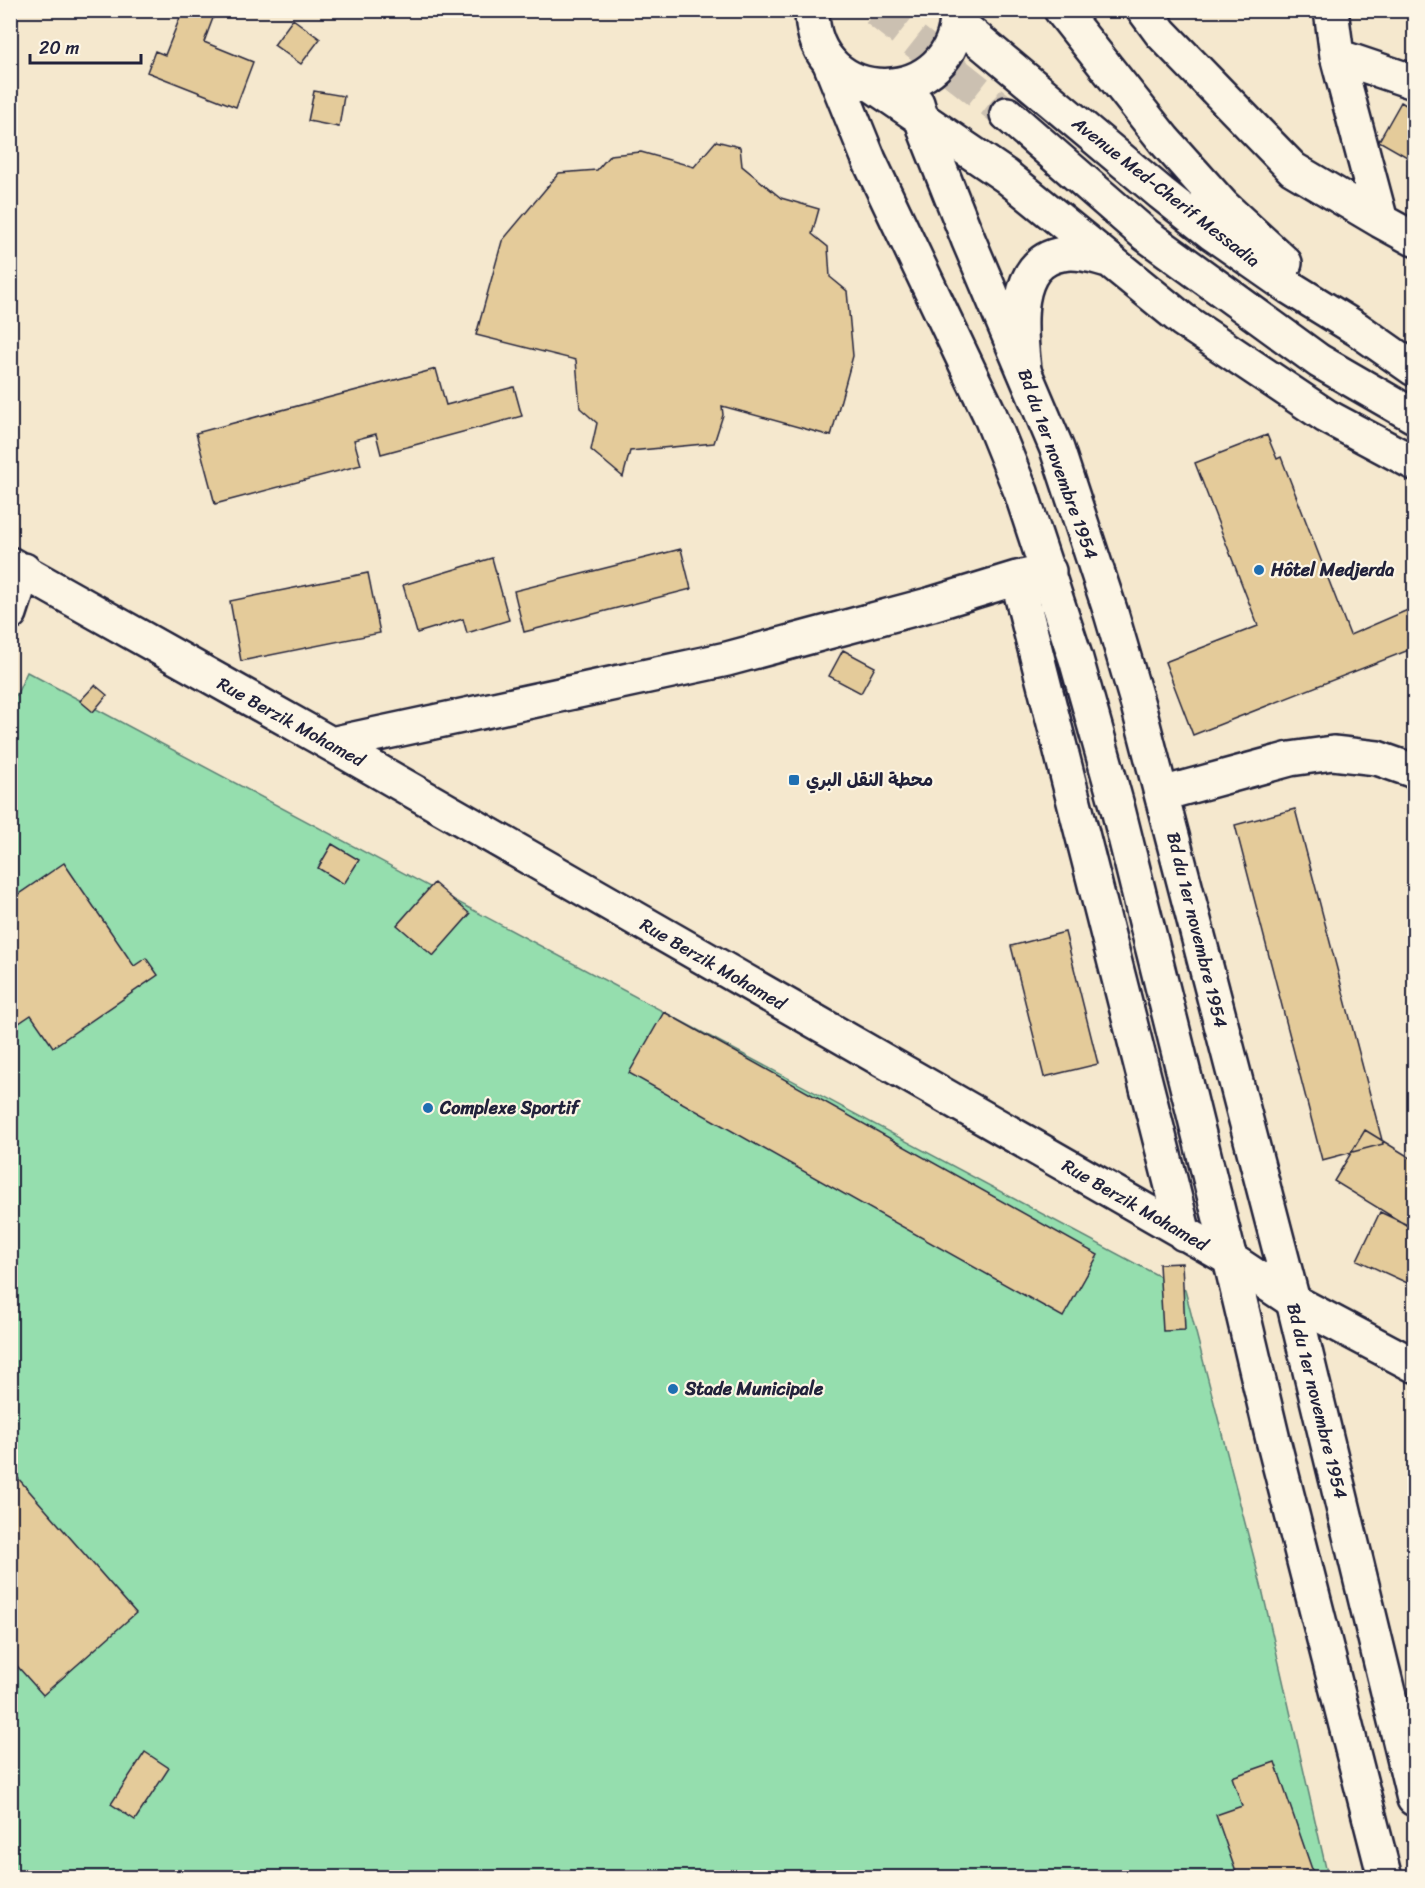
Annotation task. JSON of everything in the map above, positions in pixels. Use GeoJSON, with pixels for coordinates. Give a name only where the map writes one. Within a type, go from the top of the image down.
{"type":"FeatureCollection","features":[{"type":"Feature","properties":{"kind":"main road"},"geometry":{"type":"LineString","coordinates":[[1061,10],[1164,140],[1223,206],[1357,329]]}},
{"type":"Feature","properties":{"kind":"main road"},"geometry":{"type":"LineString","coordinates":[[1144,10],[1161,33],[1293,169],[1414,239]]}},
{"type":"Feature","properties":{"kind":"main road"},"geometry":{"type":"LineString","coordinates":[[1331,10],[1337,56],[1381,221]]}},
{"type":"Feature","properties":{"kind":"main road"},"geometry":{"type":"LineString","coordinates":[[829,61],[842,73],[874,86],[893,86],[912,81],[934,68],[950,47],[957,16]]}},
{"type":"Feature","properties":{"kind":"main road","name":"Avenue Med-Cherif Messadia"},"geometry":{"type":"LineString","coordinates":[[957,16],[1161,193],[1213,234],[1414,369]]}},
{"type":"Feature","properties":{"kind":"main road"},"geometry":{"type":"LineString","coordinates":[[807,17],[819,46],[829,61],[869,160],[990,415],[1021,492],[1076,659],[1118,809],[1273,1440],[1385,1878]]}},
{"type":"Feature","properties":{"kind":"main road"},"geometry":{"type":"LineString","coordinates":[[1337,56],[1414,82]]}},
{"type":"Feature","properties":{"kind":"main road","name":"Bd du 1er novembre 1954"},"geometry":{"type":"LineString","coordinates":[[912,81],[921,117],[968,239],[1056,449],[1084,529],[1132,685],[1293,1301],[1414,1799]]}},
{"type":"Feature","properties":{"kind":"main road"},"geometry":{"type":"LineString","coordinates":[[874,86],[1006,176],[1183,320],[1326,416],[1414,463]]}},
{"type":"Feature","properties":{"kind":"main road"},"geometry":{"type":"LineString","coordinates":[[1007,114],[1146,235],[1319,361],[1414,416]]}},
{"type":"Feature","properties":{"kind":"main road"},"geometry":{"type":"LineString","coordinates":[[1024,370],[1020,323],[1026,284],[1034,270],[1046,260],[1060,254],[1076,253],[1108,260]]}},
{"type":"Feature","properties":{"kind":"main road"},"geometry":{"type":"LineString","coordinates":[[10,613],[17,567]]}},
{"type":"Feature","properties":{"kind":"main road","name":"Rue Berzik Mohamed"},"geometry":{"type":"LineString","coordinates":[[17,567],[332,744],[1230,1259],[1293,1301],[1414,1365]]}},
{"type":"Feature","properties":{"kind":"main road"},"geometry":{"type":"LineString","coordinates":[[332,744],[727,659],[900,613],[1017,578],[1048,572]]}},
{"type":"Feature","properties":{"kind":"main road"},"geometry":{"type":"LineString","coordinates":[[1017,578],[1184,1234]]}},
{"type":"Feature","properties":{"kind":"main road"},"geometry":{"type":"LineString","coordinates":[[1162,794],[1290,759],[1333,753],[1377,758],[1414,771]]}},
{"type":"Feature","properties":{"kind":"main road"},"geometry":{"type":"LineString","coordinates":[[1404,1755],[1414,1722]]}},
{"type":"Feature","properties":{"kind":"green space","name":"Stade Municipale"},"geometry":{"type":"Polygon","coordinates":[[[27,672],[1185,1290],[1262,1589],[1328,1877],[11,1878],[10,709],[27,672]]]}},
{"type":"Feature","properties":{"kind":"building"},"geometry":{"type":"Polygon","coordinates":[[[183,10],[216,10],[204,42],[253,62],[236,107],[147,72],[155,51],[165,55],[183,10]]]}},
{"type":"Feature","properties":{"kind":"building"},"geometry":{"type":"Polygon","coordinates":[[[293,19],[320,39],[301,64],[274,45],[293,19]]]}},
{"type":"Feature","properties":{"kind":"building"},"geometry":{"type":"Polygon","coordinates":[[[314,91],[344,96],[339,127],[308,121],[314,91]]]}},
{"type":"Feature","properties":{"kind":"building"},"geometry":{"type":"Polygon","coordinates":[[[1401,102],[1414,110],[1414,161],[1379,141],[1401,102]]]}},
{"type":"Feature","properties":{"kind":"building"},"geometry":{"type":"Polygon","coordinates":[[[716,141],[740,147],[742,166],[781,198],[819,209],[812,234],[828,247],[830,277],[847,291],[853,356],[831,436],[722,406],[723,415],[714,443],[630,451],[623,477],[591,450],[597,423],[580,408],[576,360],[476,335],[502,241],[559,173],[597,170],[610,155],[641,152],[694,167],[716,141]]]}},
{"type":"Feature","properties":{"kind":"building"},"geometry":{"type":"Polygon","coordinates":[[[436,369],[446,405],[514,387],[522,416],[381,454],[376,434],[354,440],[361,465],[215,504],[196,433],[436,369]]]}},
{"type":"Feature","properties":{"kind":"building"},"geometry":{"type":"Polygon","coordinates":[[[1267,435],[1277,459],[1281,457],[1350,635],[1410,609],[1414,620],[1414,648],[1193,735],[1165,662],[1258,626],[1195,463],[1267,435]]]}},
{"type":"Feature","properties":{"kind":"building"},"geometry":{"type":"Polygon","coordinates":[[[681,549],[691,589],[524,632],[514,591],[681,549]]]}},
{"type":"Feature","properties":{"kind":"building"},"geometry":{"type":"Polygon","coordinates":[[[492,558],[509,620],[467,633],[463,619],[417,633],[403,585],[492,558]]]}},
{"type":"Feature","properties":{"kind":"building"},"geometry":{"type":"Polygon","coordinates":[[[368,573],[380,633],[241,661],[230,601],[368,573]]]}},
{"type":"Feature","properties":{"kind":"building"},"geometry":{"type":"Polygon","coordinates":[[[843,650],[875,667],[861,693],[829,676],[843,650]]]}},
{"type":"Feature","properties":{"kind":"building"},"geometry":{"type":"Polygon","coordinates":[[[95,685],[107,695],[93,712],[80,701],[95,685]]]}},
{"type":"Feature","properties":{"kind":"building"},"geometry":{"type":"Polygon","coordinates":[[[1295,809],[1383,1144],[1322,1160],[1235,825],[1295,809]]]}},
{"type":"Feature","properties":{"kind":"building"},"geometry":{"type":"Polygon","coordinates":[[[332,844],[359,860],[344,884],[318,868],[332,844]]]}},
{"type":"Feature","properties":{"kind":"building"},"geometry":{"type":"Polygon","coordinates":[[[64,863],[134,966],[146,958],[158,975],[53,1047],[31,1015],[10,1029],[10,900],[64,863]]]}},
{"type":"Feature","properties":{"kind":"building"},"geometry":{"type":"Polygon","coordinates":[[[434,883],[470,914],[433,956],[397,925],[434,883]]]}},
{"type":"Feature","properties":{"kind":"building"},"geometry":{"type":"Polygon","coordinates":[[[1065,932],[1098,1064],[1044,1077],[1011,946],[1065,932]]]}},
{"type":"Feature","properties":{"kind":"building"},"geometry":{"type":"Polygon","coordinates":[[[664,1012],[1098,1255],[1063,1317],[629,1073],[664,1012]]]}},
{"type":"Feature","properties":{"kind":"building"},"geometry":{"type":"Polygon","coordinates":[[[1365,1130],[1414,1160],[1414,1230],[1334,1181],[1365,1130]]]}},
{"type":"Feature","properties":{"kind":"building"},"geometry":{"type":"Polygon","coordinates":[[[1380,1212],[1414,1228],[1414,1286],[1357,1260],[1380,1212]]]}},
{"type":"Feature","properties":{"kind":"building"},"geometry":{"type":"Polygon","coordinates":[[[1182,1263],[1185,1330],[1163,1331],[1159,1264],[1182,1263]]]}},
{"type":"Feature","properties":{"kind":"building"},"geometry":{"type":"Polygon","coordinates":[[[10,1469],[136,1613],[43,1695],[10,1658],[10,1469]]]}},
{"type":"Feature","properties":{"kind":"building"},"geometry":{"type":"Polygon","coordinates":[[[145,1752],[169,1768],[135,1820],[111,1804],[145,1752]]]}},
{"type":"Feature","properties":{"kind":"building"},"geometry":{"type":"Polygon","coordinates":[[[1275,1762],[1315,1878],[1238,1878],[1216,1815],[1242,1806],[1232,1777],[1275,1762]]]}},
{"type":"Feature","properties":{"kind":"tunnel"},"geometry":{"type":"LineString","coordinates":[[876,10],[1007,114]]}},
{"type":"Feature","properties":{"kind":"place","name":"Hôtel Medjerda"},"geometry":{"type":"Point","coordinates":[1259,570]}},
{"type":"Feature","properties":{"kind":"place","name":"محطة النقل البري"},"geometry":{"type":"Point","coordinates":[794,780]}},
{"type":"Feature","properties":{"kind":"place","name":"Complexe Sportif"},"geometry":{"type":"Point","coordinates":[428,1108]}},
{"type":"Feature","properties":{"kind":"place","name":"Stade Municipale"},"geometry":{"type":"Point","coordinates":[673,1389]}}]}
